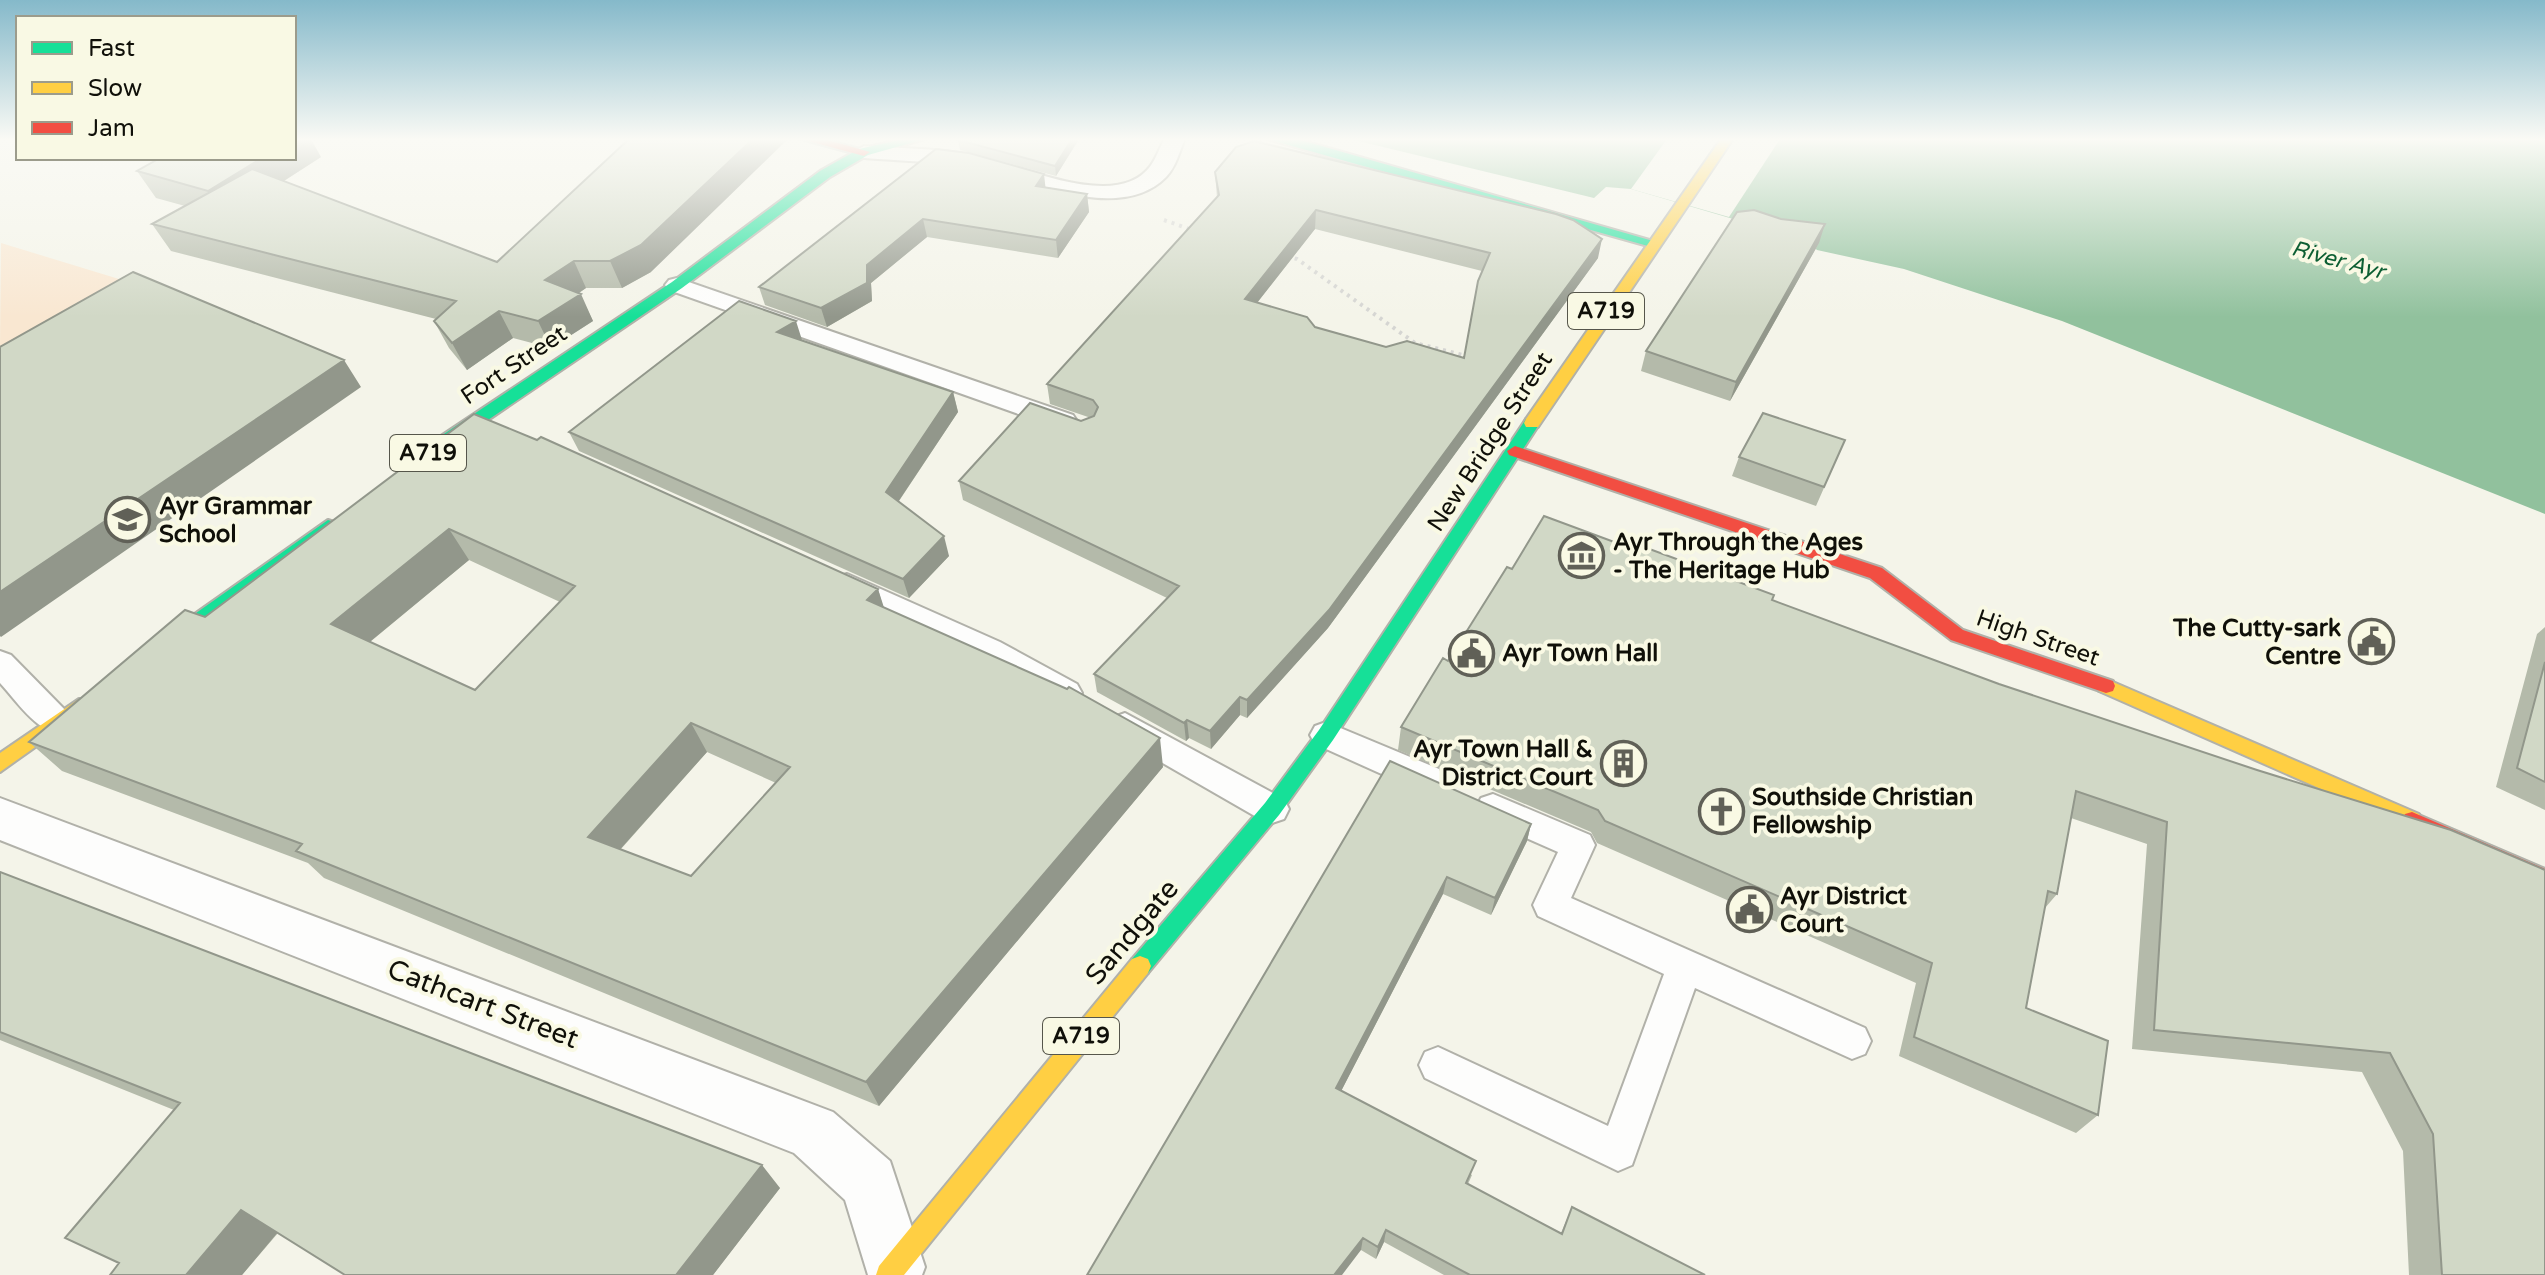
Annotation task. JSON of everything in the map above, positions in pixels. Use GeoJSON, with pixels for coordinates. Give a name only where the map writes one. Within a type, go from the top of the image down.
{"type":"FeatureCollection","features":[{"type":"Feature","properties":{"kind":"main road","name":"Fort Street"},"geometry":{"type":"LineString","coordinates":[[414,464],[477,418],[677,285],[792,198]]}},
{"type":"Feature","properties":{"kind":"main road"},"geometry":{"type":"LineString","coordinates":[[1495,198],[1653,243]]}},
{"type":"Feature","properties":{"kind":"main road","name":"New Bridge Street"},"geometry":{"type":"LineString","coordinates":[[1326,735],[1559,380],[1684,198]]}},
{"type":"Feature","properties":{"kind":"main road","name":"High Street"},"geometry":{"type":"LineString","coordinates":[[1515,451],[1876,573],[1957,635],[2131,695],[2545,879]]}},
{"type":"Feature","properties":{"kind":"main road"},"geometry":{"type":"LineString","coordinates":[[134,667],[337,519]]}},
{"type":"Feature","properties":{"kind":"main road"},"geometry":{"type":"LineString","coordinates":[[0,764],[96,694]]}},
{"type":"Feature","properties":{"kind":"main road","name":"Sandgate"},"geometry":{"type":"LineString","coordinates":[[892,1271],[1086,1030],[1272,809],[1326,735]]}},
{"type":"Feature","properties":{"kind":"street","name":"Cathcart Street"},"geometry":{"type":"LineString","coordinates":[[0,819],[813,1132],[869,1182],[892,1271]]}},
{"type":"Feature","properties":{"kind":"lane"},"geometry":{"type":"LineString","coordinates":[[677,285],[1085,428]]}},
{"type":"Feature","properties":{"kind":"lane"},"geometry":{"type":"LineString","coordinates":[[477,418],[506,430]]}},
{"type":"Feature","properties":{"kind":"lane"},"geometry":{"type":"LineString","coordinates":[[818,572],[989,650],[1272,809]]}},
{"type":"Feature","properties":{"kind":"lane"},"geometry":{"type":"LineString","coordinates":[[0,663],[57,722]]}},
{"type":"Feature","properties":{"kind":"lane"},"geometry":{"type":"LineString","coordinates":[[1326,735],[1578,845],[1550,905],[1852,1041]]}},
{"type":"Feature","properties":{"kind":"lane"},"geometry":{"type":"LineString","coordinates":[[1438,1065],[1618,1151],[1685,966]]}},
{"type":"Feature","properties":{"kind":"path"},"geometry":{"type":"LineString","coordinates":[[1106,198],[1198,231]]}},
{"type":"Feature","properties":{"kind":"path"},"geometry":{"type":"LineString","coordinates":[[1283,255],[1297,259],[1415,343],[1472,358]]}},
{"type":"Feature","properties":{"kind":"shaded area"},"geometry":{"type":"Polygon","coordinates":[[[1,243],[132,283],[0,350],[1,243]]]}},
{"type":"Feature","properties":{"kind":"water","name":"River Ayr"},"geometry":{"type":"Polygon","coordinates":[[[1663,198],[2545,198],[2545,514],[2062,321],[1904,269],[1817,250],[1808,241],[1663,198]]]}},
{"type":"Feature","properties":{"kind":"pier"},"geometry":{"type":"Polygon","coordinates":[[[1664,198],[1741,198],[1729,217],[1664,198]]]}},
{"type":"Feature","properties":{"kind":"building"},"geometry":{"type":"Polygon","coordinates":[[[198,198],[330,198],[497,262],[565,198],[690,198],[641,245],[610,261],[574,261],[545,280],[581,294],[538,321],[499,311],[452,343],[434,321],[456,301],[152,224],[198,198]]]}},
{"type":"Feature","properties":{"kind":"building"},"geometry":{"type":"Polygon","coordinates":[[[873,198],[1084,198],[1056,240],[923,219],[867,265],[867,283],[821,308],[759,287],[873,198]]]}},
{"type":"Feature","properties":{"kind":"building"},"geometry":{"type":"Polygon","coordinates":[[[1216,198],[1492,198],[1573,220],[1602,239],[1329,610],[1247,700],[1240,697],[1210,731],[1187,720],[1184,723],[1094,674],[1179,586],[959,481],[1030,403],[1081,421],[1094,416],[1098,407],[1093,400],[1047,384],[1216,198]],[[1316,210],[1245,299],[1307,317],[1315,327],[1386,347],[1407,341],[1464,358],[1478,281],[1490,253],[1316,210]]]}},
{"type":"Feature","properties":{"kind":"building"},"geometry":{"type":"Polygon","coordinates":[[[1754,210],[1781,219],[1825,224],[1736,382],[1646,351],[1737,212],[1754,210]]]}},
{"type":"Feature","properties":{"kind":"building"},"geometry":{"type":"Polygon","coordinates":[[[133,272],[344,360],[0,592],[0,347],[133,272]]]}},
{"type":"Feature","properties":{"kind":"building"},"geometry":{"type":"Polygon","coordinates":[[[739,301],[796,321],[777,332],[953,392],[886,492],[944,536],[903,579],[569,432],[739,301]]]}},
{"type":"Feature","properties":{"kind":"building"},"geometry":{"type":"Polygon","coordinates":[[[1763,413],[1845,440],[1824,487],[1739,457],[1763,413]]]}},
{"type":"Feature","properties":{"kind":"building"},"geometry":{"type":"Polygon","coordinates":[[[474,414],[537,440],[541,437],[878,589],[867,600],[1067,689],[1069,687],[1160,738],[866,1082],[296,851],[302,844],[29,742],[185,610],[205,617],[474,414]],[[449,529],[331,624],[475,690],[575,586],[449,529]],[[691,723],[588,837],[691,876],[790,767],[691,723]]]}},
{"type":"Feature","properties":{"kind":"building"},"geometry":{"type":"Polygon","coordinates":[[[1544,516],[1633,549],[1636,544],[1774,595],[1772,600],[1999,684],[2257,770],[2451,830],[2545,870],[2545,1275],[2442,1275],[2433,1134],[2390,1053],[2154,1030],[2167,822],[2076,791],[2057,894],[2048,891],[2026,1008],[2108,1041],[2098,1115],[1914,1037],[1932,963],[1605,821],[1598,810],[1401,727],[1443,658],[1448,661],[1507,567],[1512,569],[1544,516]]]}},
{"type":"Feature","properties":{"kind":"building"},"geometry":{"type":"Polygon","coordinates":[[[2545,662],[2545,782],[2517,768],[2545,662]]]}},
{"type":"Feature","properties":{"kind":"building"},"geometry":{"type":"Polygon","coordinates":[[[1390,761],[1531,824],[1495,898],[1447,877],[1336,1088],[1476,1161],[1466,1183],[1562,1234],[1572,1207],[1705,1275],[1470,1275],[1386,1230],[1378,1247],[1363,1238],[1334,1275],[1087,1275],[1390,761]]]}},
{"type":"Feature","properties":{"kind":"building"},"geometry":{"type":"Polygon","coordinates":[[[0,872],[762,1165],[676,1275],[345,1275],[241,1210],[186,1275],[110,1275],[119,1263],[65,1238],[180,1103],[0,1032],[0,872]]]}},
{"type":"Feature","properties":{"kind":"traffic: fast"},"geometry":{"type":"LineString","coordinates":[[432,450],[677,285],[792,198]]}},
{"type":"Feature","properties":{"kind":"traffic: fast"},"geometry":{"type":"LineString","coordinates":[[1495,198],[1653,243]]}},
{"type":"Feature","properties":{"kind":"traffic: fast"},"geometry":{"type":"LineString","coordinates":[[1140,966],[1272,809],[1326,735],[1532,423]]}},
{"type":"Feature","properties":{"kind":"traffic: fast"},"geometry":{"type":"LineString","coordinates":[[154,652],[328,526]]}},
{"type":"Feature","properties":{"kind":"traffic: slow"},"geometry":{"type":"LineString","coordinates":[[1532,423],[1686,198]]}},
{"type":"Feature","properties":{"kind":"traffic: slow"},"geometry":{"type":"LineString","coordinates":[[2106,686],[2412,820]]}},
{"type":"Feature","properties":{"kind":"traffic: slow"},"geometry":{"type":"LineString","coordinates":[[0,764],[79,706]]}},
{"type":"Feature","properties":{"kind":"traffic: slow"},"geometry":{"type":"LineString","coordinates":[[888,1275],[1140,966]]}},
{"type":"Feature","properties":{"kind":"traffic: jam"},"geometry":{"type":"LineString","coordinates":[[1515,451],[1876,573],[1957,635],[2106,686]]}},
{"type":"Feature","properties":{"kind":"traffic: jam"},"geometry":{"type":"LineString","coordinates":[[2412,820],[2545,879]]}},
{"type":"Feature","properties":{"kind":"place","name":"Ayr Grammar School"},"geometry":{"type":"Point","coordinates":[128,520]}},
{"type":"Feature","properties":{"kind":"place","name":"Ayr Through the Ages - The Heritage Hub"},"geometry":{"type":"Point","coordinates":[1582,556]}},
{"type":"Feature","properties":{"kind":"place","name":"The Cutty-sark Centre"},"geometry":{"type":"Point","coordinates":[2372,642]}},
{"type":"Feature","properties":{"kind":"place","name":"Ayr Town Hall"},"geometry":{"type":"Point","coordinates":[1471,653]}},
{"type":"Feature","properties":{"kind":"place","name":"Ayr Town Hall & District Court"},"geometry":{"type":"Point","coordinates":[1624,763]}},
{"type":"Feature","properties":{"kind":"place","name":"Southside Christian Fellowship"},"geometry":{"type":"Point","coordinates":[1721,811]}},
{"type":"Feature","properties":{"kind":"place","name":"Ayr District Court"},"geometry":{"type":"Point","coordinates":[1749,910]}}]}
